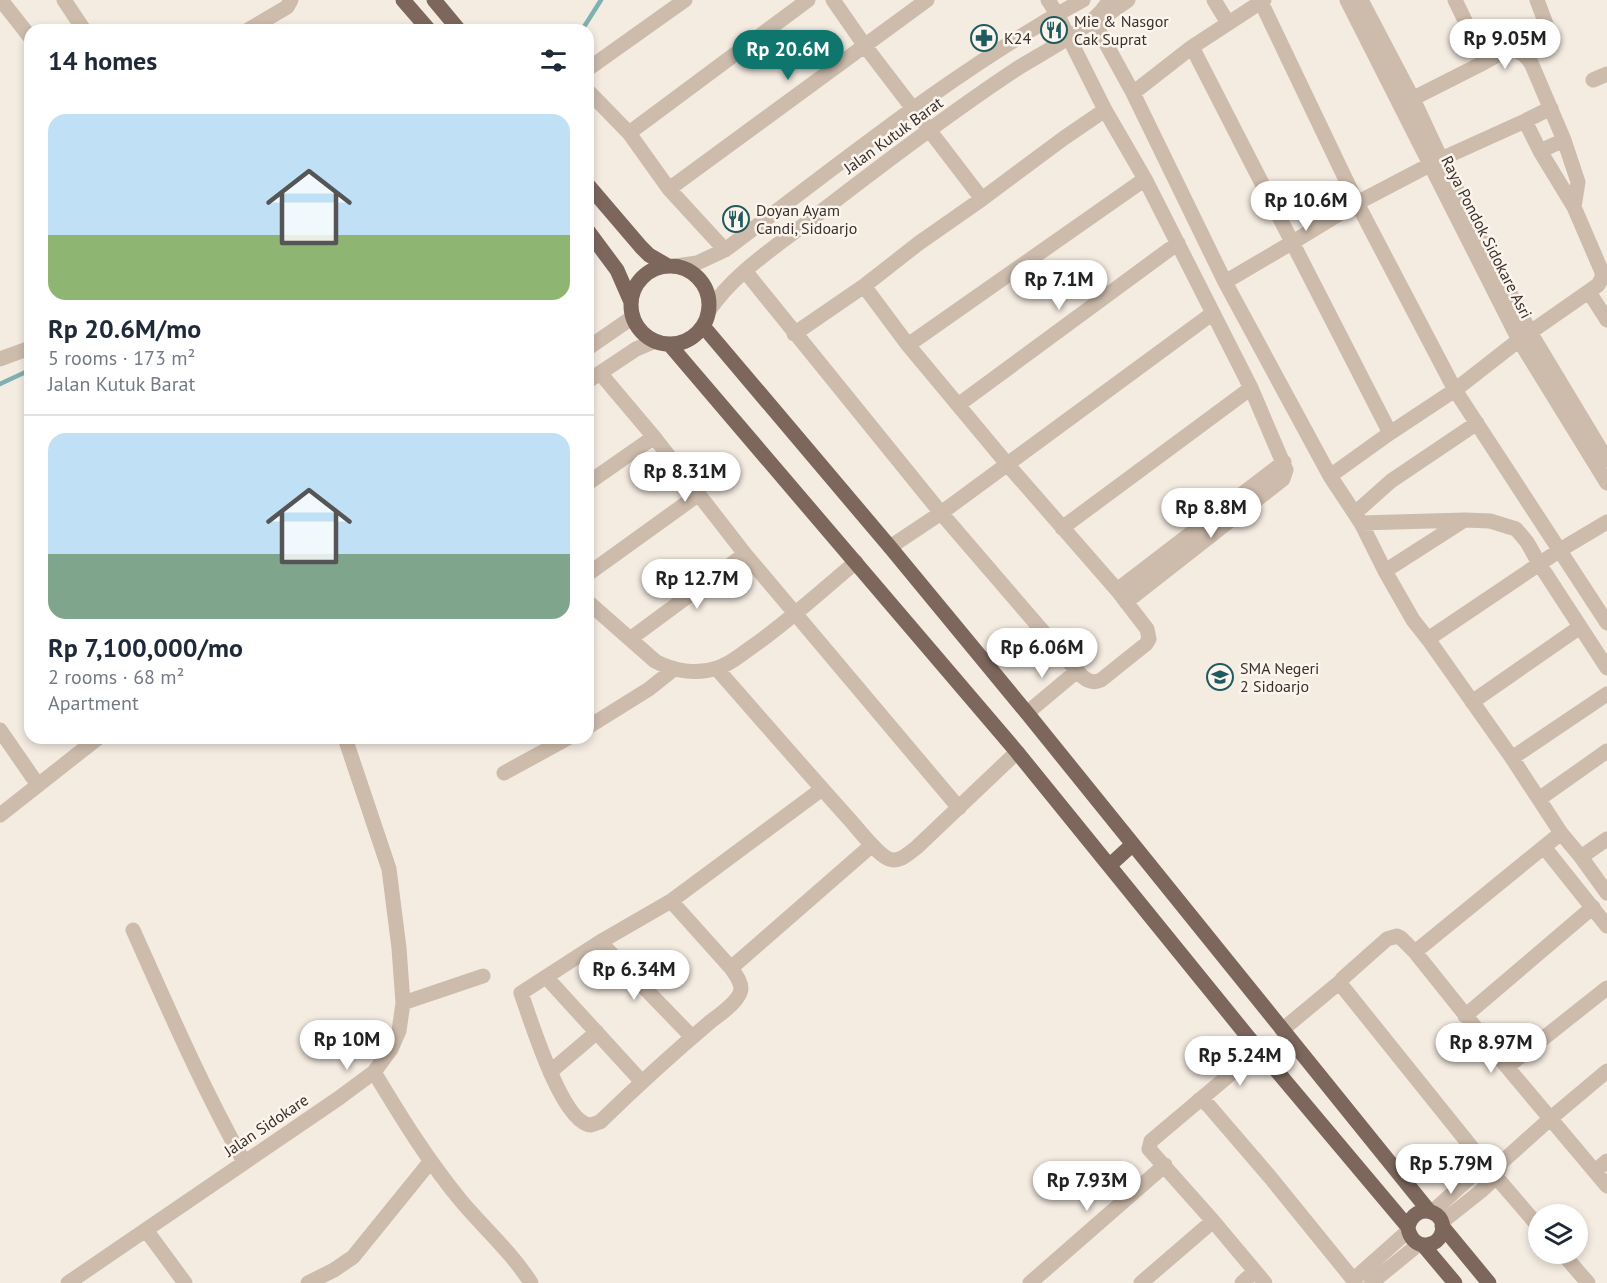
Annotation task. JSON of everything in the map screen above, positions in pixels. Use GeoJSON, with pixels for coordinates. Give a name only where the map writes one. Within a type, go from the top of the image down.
{"type":"FeatureCollection","features":[{"type":"Feature","properties":{"kind":"main road"},"geometry":{"type":"LineString","coordinates":[[403,0],[424,24]]}},
{"type":"Feature","properties":{"kind":"main road"},"geometry":{"type":"LineString","coordinates":[[434,0],[454,24]]}},
{"type":"Feature","properties":{"kind":"main road"},"geometry":{"type":"LineString","coordinates":[[594,192],[649,255],[691,272],[700,279],[706,289],[709,300],[706,319],[694,335],[683,341],[662,342]]}},
{"type":"Feature","properties":{"kind":"main road"},"geometry":{"type":"LineString","coordinates":[[594,239],[616,270],[638,327],[646,335],[662,342],[856,562],[1110,865],[1259,1050],[1408,1229],[1414,1241],[1431,1244],[1441,1234],[1436,1218],[1422,1211],[1410,1220],[1408,1229]]}},
{"type":"Feature","properties":{"kind":"main road"},"geometry":{"type":"LineString","coordinates":[[632,310],[634,289],[641,278],[652,270],[672,266]]}},
{"type":"Feature","properties":{"kind":"main road"},"geometry":{"type":"LineString","coordinates":[[706,319],[1490,1283]]}},
{"type":"Feature","properties":{"kind":"main road"},"geometry":{"type":"LineString","coordinates":[[1110,865],[1132,845]]}},
{"type":"Feature","properties":{"kind":"main road"},"geometry":{"type":"LineString","coordinates":[[1421,1244],[1455,1283]]}},
{"type":"Feature","properties":{"kind":"street"},"geometry":{"type":"LineString","coordinates":[[1,0],[24,29]]}},
{"type":"Feature","properties":{"kind":"street"},"geometry":{"type":"LineString","coordinates":[[64,0],[80,24]]}},
{"type":"Feature","properties":{"kind":"street"},"geometry":{"type":"LineString","coordinates":[[258,24],[288,7],[291,0]]}},
{"type":"Feature","properties":{"kind":"street"},"geometry":{"type":"LineString","coordinates":[[594,64],[664,6],[685,0]]}},
{"type":"Feature","properties":{"kind":"street"},"geometry":{"type":"LineString","coordinates":[[629,133],[808,0]]}},
{"type":"Feature","properties":{"kind":"street"},"geometry":{"type":"LineString","coordinates":[[832,0],[982,200]]}},
{"type":"Feature","properties":{"kind":"street"},"geometry":{"type":"LineString","coordinates":[[669,189],[927,0]]}},
{"type":"Feature","properties":{"kind":"street"},"geometry":{"type":"LineString","coordinates":[[1048,0],[1178,243],[1251,388],[1284,462],[1219,521],[1121,596]]}},
{"type":"Feature","properties":{"kind":"street","name":"Jalan Kutuk Barat"},"geometry":{"type":"LineString","coordinates":[[672,266],[697,263],[725,250],[913,109],[981,62],[1083,0]]}},
{"type":"Feature","properties":{"kind":"street","name":"Jalan Kutuk Barat"},"geometry":{"type":"LineString","coordinates":[[706,319],[721,294],[745,271],[929,130],[1015,70],[1094,21],[1109,0]]}},
{"type":"Feature","properties":{"kind":"street"},"geometry":{"type":"LineString","coordinates":[[1128,0],[1094,21],[1133,93],[1225,282],[1330,476],[1358,518],[1384,571],[1413,620],[1512,758],[1561,833],[1607,893]]}},
{"type":"Feature","properties":{"kind":"street"},"geometry":{"type":"LineString","coordinates":[[1214,0],[1228,23]]}},
{"type":"Feature","properties":{"kind":"street","name":"Raya Pondok Sidokare Asri"},"geometry":{"type":"LineString","coordinates":[[1347,0],[1407,101]]}},
{"type":"Feature","properties":{"kind":"street","name":"Raya Pondok Sidokare Asri"},"geometry":{"type":"LineString","coordinates":[[1361,0],[1436,162],[1525,336],[1607,483]]}},
{"type":"Feature","properties":{"kind":"street"},"geometry":{"type":"LineString","coordinates":[[1455,0],[1485,62]]}},
{"type":"Feature","properties":{"kind":"street"},"geometry":{"type":"LineString","coordinates":[[1407,101],[1544,29],[1546,24],[1537,0]]}},
{"type":"Feature","properties":{"kind":"street"},"geometry":{"type":"LineString","coordinates":[[1133,93],[1192,47],[1263,1],[1357,203],[1455,390],[1607,623]]}},
{"type":"Feature","properties":{"kind":"street"},"geometry":{"type":"LineString","coordinates":[[1192,47],[1390,433]]}},
{"type":"Feature","properties":{"kind":"street"},"geometry":{"type":"LineString","coordinates":[[1511,48],[1528,58],[1564,140],[1578,182],[1574,207]]}},
{"type":"Feature","properties":{"kind":"street"},"geometry":{"type":"LineString","coordinates":[[594,97],[629,133],[669,189],[725,250]]}},
{"type":"Feature","properties":{"kind":"street"},"geometry":{"type":"LineString","coordinates":[[1225,282],[1357,203],[1436,162],[1551,108]]}},
{"type":"Feature","properties":{"kind":"street"},"geometry":{"type":"LineString","coordinates":[[795,334],[1105,110]]}},
{"type":"Feature","properties":{"kind":"street"},"geometry":{"type":"LineString","coordinates":[[1330,476],[1455,390],[1525,336],[1589,292],[1598,285],[1602,278],[1602,272],[1574,207],[1540,151],[1525,121]]}},
{"type":"Feature","properties":{"kind":"street"},"geometry":{"type":"LineString","coordinates":[[1540,151],[1564,140]]}},
{"type":"Feature","properties":{"kind":"street"},"geometry":{"type":"LineString","coordinates":[[908,345],[1145,179]]}},
{"type":"Feature","properties":{"kind":"street"},"geometry":{"type":"LineString","coordinates":[[958,405],[1178,243]]}},
{"type":"Feature","properties":{"kind":"street"},"geometry":{"type":"LineString","coordinates":[[745,271],[941,513],[1077,671],[1089,681],[1101,680],[1146,644],[1149,639],[1148,629],[908,345],[864,286]]}},
{"type":"Feature","properties":{"kind":"street"},"geometry":{"type":"LineString","coordinates":[[1589,292],[1607,320]]}},
{"type":"Feature","properties":{"kind":"street"},"geometry":{"type":"LineString","coordinates":[[594,343],[632,310]]}},
{"type":"Feature","properties":{"kind":"street"},"geometry":{"type":"LineString","coordinates":[[890,547],[1008,465],[1213,313]]}},
{"type":"Feature","properties":{"kind":"street","name":"Raya Pondok Sidokare Asri"},"geometry":{"type":"LineString","coordinates":[[1525,336],[1607,460]]}},
{"type":"Feature","properties":{"kind":"street"},"geometry":{"type":"LineString","coordinates":[[662,342],[636,349],[594,377],[654,437],[745,554],[959,808]]}},
{"type":"Feature","properties":{"kind":"street"},"geometry":{"type":"LineString","coordinates":[[0,358],[24,350]]}},
{"type":"Feature","properties":{"kind":"street"},"geometry":{"type":"LineString","coordinates":[[1062,528],[1251,388]]}},
{"type":"Feature","properties":{"kind":"street"},"geometry":{"type":"LineString","coordinates":[[1358,518],[1391,481],[1477,423]]}},
{"type":"Feature","properties":{"kind":"street"},"geometry":{"type":"LineString","coordinates":[[594,479],[654,437]]}},
{"type":"Feature","properties":{"kind":"street"},"geometry":{"type":"LineString","coordinates":[[594,570],[699,494]]}},
{"type":"Feature","properties":{"kind":"street"},"geometry":{"type":"LineString","coordinates":[[1358,518],[1490,521],[1516,529],[1527,542],[1607,668]]}},
{"type":"Feature","properties":{"kind":"street"},"geometry":{"type":"LineString","coordinates":[[1384,571],[1465,520]]}},
{"type":"Feature","properties":{"kind":"street"},"geometry":{"type":"LineString","coordinates":[[1428,639],[1514,580],[1607,522]]}},
{"type":"Feature","properties":{"kind":"street"},"geometry":{"type":"LineString","coordinates":[[630,639],[745,554]]}},
{"type":"Feature","properties":{"kind":"street"},"geometry":{"type":"LineString","coordinates":[[594,607],[655,661],[674,669],[692,671],[717,669],[759,642],[856,562]]}},
{"type":"Feature","properties":{"kind":"street"},"geometry":{"type":"LineString","coordinates":[[1472,702],[1580,627]]}},
{"type":"Feature","properties":{"kind":"street"},"geometry":{"type":"LineString","coordinates":[[594,723],[650,689],[674,669]]}},
{"type":"Feature","properties":{"kind":"street"},"geometry":{"type":"LineString","coordinates":[[717,669],[872,845],[889,859],[896,860],[903,857],[959,808],[1017,752]]}},
{"type":"Feature","properties":{"kind":"street"},"geometry":{"type":"LineString","coordinates":[[1027,713],[1077,671]]}},
{"type":"Feature","properties":{"kind":"street"},"geometry":{"type":"LineString","coordinates":[[1512,758],[1607,694]]}},
{"type":"Feature","properties":{"kind":"street"},"geometry":{"type":"LineString","coordinates":[[0,730],[38,785]]}},
{"type":"Feature","properties":{"kind":"street"},"geometry":{"type":"LineString","coordinates":[[0,815],[90,744]]}},
{"type":"Feature","properties":{"kind":"street","name":"Jalan Sidokare"},"geometry":{"type":"LineString","coordinates":[[68,1283],[339,1098],[374,1072],[391,1049],[399,1031],[403,1003],[389,869],[347,744]]}},
{"type":"Feature","properties":{"kind":"street"},"geometry":{"type":"LineString","coordinates":[[504,774],[557,744]]}},
{"type":"Feature","properties":{"kind":"street"},"geometry":{"type":"LineString","coordinates":[[1539,799],[1607,751]]}},
{"type":"Feature","properties":{"kind":"street"},"geometry":{"type":"LineString","coordinates":[[671,901],[731,968],[739,980],[741,989],[726,1009],[692,1037],[600,1122],[592,1125],[576,1116],[562,1097],[520,993],[600,942],[671,901],[822,789]]}},
{"type":"Feature","properties":{"kind":"street"},"geometry":{"type":"LineString","coordinates":[[1415,952],[1561,833]]}},
{"type":"Feature","properties":{"kind":"street"},"geometry":{"type":"LineString","coordinates":[[1581,857],[1607,839]]}},
{"type":"Feature","properties":{"kind":"street"},"geometry":{"type":"LineString","coordinates":[[731,968],[872,845]]}},
{"type":"Feature","properties":{"kind":"street"},"geometry":{"type":"LineString","coordinates":[[1544,847],[1607,926]]}},
{"type":"Feature","properties":{"kind":"street"},"geometry":{"type":"LineString","coordinates":[[1465,1016],[1593,907]]}},
{"type":"Feature","properties":{"kind":"street"},"geometry":{"type":"LineString","coordinates":[[133,930],[176,1028],[244,1162]]}},
{"type":"Feature","properties":{"kind":"street"},"geometry":{"type":"LineString","coordinates":[[1282,1030],[1390,938],[1397,936],[1415,952],[1465,1016],[1607,1186]]}},
{"type":"Feature","properties":{"kind":"street"},"geometry":{"type":"LineString","coordinates":[[600,942],[692,1037]]}},
{"type":"Feature","properties":{"kind":"street"},"geometry":{"type":"LineString","coordinates":[[403,1003],[483,976]]}},
{"type":"Feature","properties":{"kind":"street"},"geometry":{"type":"LineString","coordinates":[[546,977],[642,1082]]}},
{"type":"Feature","properties":{"kind":"street"},"geometry":{"type":"LineString","coordinates":[[1341,981],[1342,986],[1528,1214]]}},
{"type":"Feature","properties":{"kind":"street"},"geometry":{"type":"LineString","coordinates":[[1507,1067],[1607,988]]}},
{"type":"Feature","properties":{"kind":"street"},"geometry":{"type":"LineString","coordinates":[[550,1072],[597,1032]]}},
{"type":"Feature","properties":{"kind":"street"},"geometry":{"type":"LineString","coordinates":[[1259,1050],[1151,1141],[1149,1149],[1265,1283]]}},
{"type":"Feature","properties":{"kind":"street"},"geometry":{"type":"LineString","coordinates":[[1436,1218],[1480,1193],[1496,1177],[1502,1162],[1607,1071]]}},
{"type":"Feature","properties":{"kind":"street"},"geometry":{"type":"LineString","coordinates":[[374,1072],[430,1162],[521,1267],[531,1283]]}},
{"type":"Feature","properties":{"kind":"street"},"geometry":{"type":"LineString","coordinates":[[1199,1100],[1209,1107],[1270,1177],[1354,1282],[1408,1229]]}},
{"type":"Feature","properties":{"kind":"street"},"geometry":{"type":"LineString","coordinates":[[1595,1171],[1607,1161]]}},
{"type":"Feature","properties":{"kind":"street"},"geometry":{"type":"LineString","coordinates":[[308,1283],[334,1270],[352,1257],[430,1162]]}},
{"type":"Feature","properties":{"kind":"street"},"geometry":{"type":"LineString","coordinates":[[1436,1218],[1485,1164],[1502,1162]]}},
{"type":"Feature","properties":{"kind":"street"},"geometry":{"type":"LineString","coordinates":[[1030,1283],[1165,1165]]}},
{"type":"Feature","properties":{"kind":"street"},"geometry":{"type":"LineString","coordinates":[[1141,1283],[1213,1221]]}},
{"type":"Feature","properties":{"kind":"street"},"geometry":{"type":"LineString","coordinates":[[146,1230],[185,1283]]}},
{"type":"Feature","properties":{"kind":"street"},"geometry":{"type":"LineString","coordinates":[[1371,1283],[1421,1244]]}},
{"type":"Feature","properties":{"kind":"street"},"geometry":{"type":"LineString","coordinates":[[1572,1264],[1588,1283]]}},
{"type":"Feature","properties":{"kind":"street"},"geometry":{"type":"LineString","coordinates":[[1242,1283],[1255,1271]]}},
{"type":"Feature","properties":{"kind":"waterway"},"geometry":{"type":"LineString","coordinates":[[586,24],[601,0]]}},
{"type":"Feature","properties":{"kind":"waterway"},"geometry":{"type":"LineString","coordinates":[[0,384],[24,373]]}},
{"type":"Feature","properties":{"kind":"place","name":"Mie & Nasgor Cak Suprat"},"geometry":{"type":"Point","coordinates":[1054,30]}},
{"type":"Feature","properties":{"kind":"place","name":"K24"},"geometry":{"type":"Point","coordinates":[984,38]}},
{"type":"Feature","properties":{"kind":"place","name":"Doyan Ayam Candi, Sidoarjo"},"geometry":{"type":"Point","coordinates":[736,219]}},
{"type":"Feature","properties":{"kind":"place","name":"SMA Negeri 2 Sidoarjo"},"geometry":{"type":"Point","coordinates":[1220,677]}}]}
